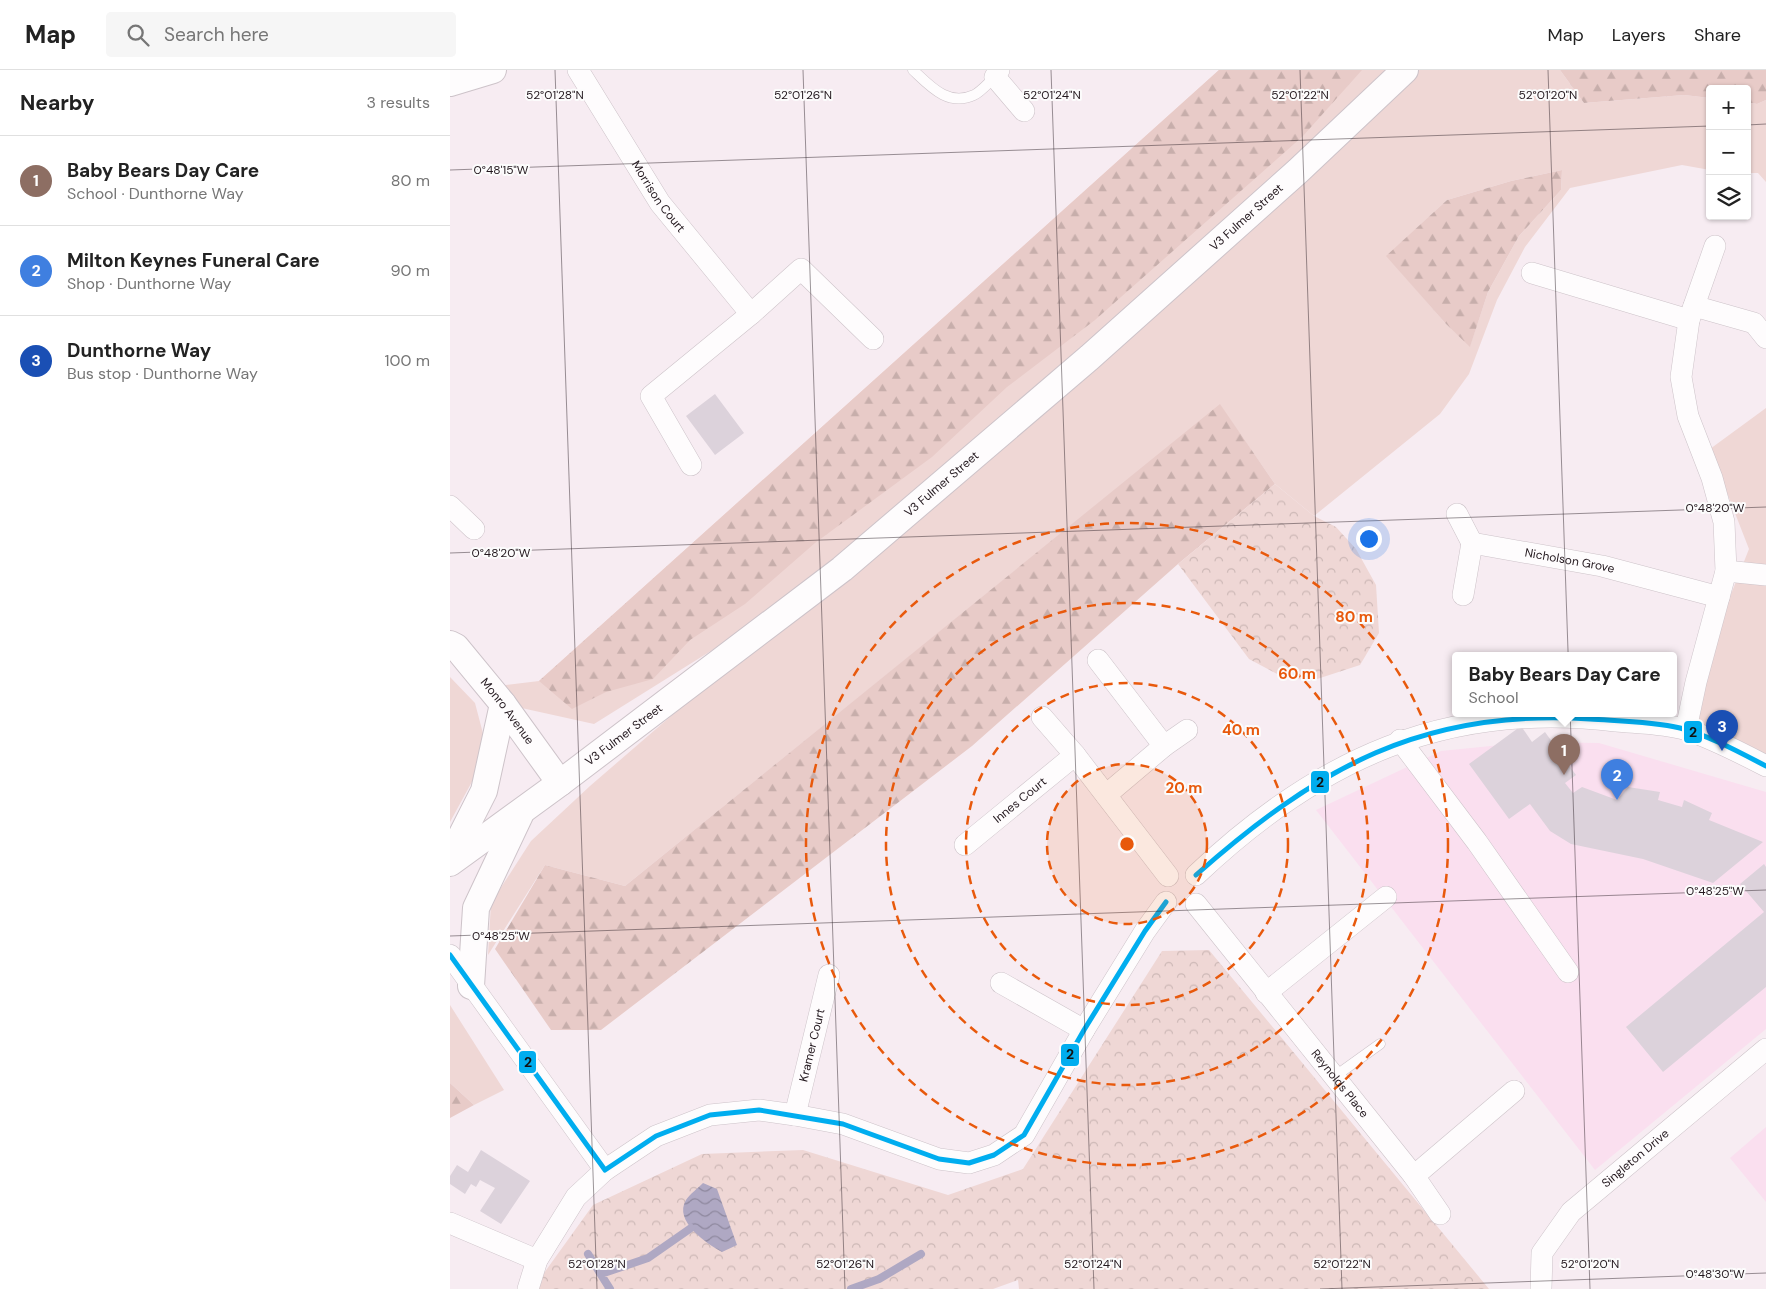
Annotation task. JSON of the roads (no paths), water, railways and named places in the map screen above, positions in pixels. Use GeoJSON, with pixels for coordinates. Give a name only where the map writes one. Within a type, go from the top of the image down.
{"type":"FeatureCollection","features":[{"type":"Feature","properties":{"kind":"street"},"geometry":{"type":"LineString","coordinates":[[450,83],[493,70]]}},
{"type":"Feature","properties":{"kind":"street","name":"Morrison Court"},"geometry":{"type":"LineString","coordinates":[[578,70],[660,203],[750,314]]}},
{"type":"Feature","properties":{"kind":"street","name":"V3 Fulmer Street"},"geometry":{"type":"LineString","coordinates":[[450,863],[560,783],[842,569],[1097,350],[1298,171],[1405,70]]}},
{"type":"Feature","properties":{"kind":"street"},"geometry":{"type":"LineString","coordinates":[[997,74],[1024,111]]}},
{"type":"Feature","properties":{"kind":"street"},"geometry":{"type":"LineString","coordinates":[[1686,729],[1726,571],[1724,522],[1712,478],[1688,416],[1681,377],[1691,313],[1715,246]]}},
{"type":"Feature","properties":{"kind":"street"},"geometry":{"type":"LineString","coordinates":[[690,465],[652,396],[801,269],[873,339]]}},
{"type":"Feature","properties":{"kind":"street"},"geometry":{"type":"LineString","coordinates":[[1532,273],[1691,313],[1754,323],[1766,338]]}},
{"type":"Feature","properties":{"kind":"street"},"geometry":{"type":"LineString","coordinates":[[450,506],[474,529]]}},
{"type":"Feature","properties":{"kind":"street"},"geometry":{"type":"LineString","coordinates":[[1457,514],[1472,543],[1463,595]]}},
{"type":"Feature","properties":{"kind":"street","name":"Nicholson Grove"},"geometry":{"type":"LineString","coordinates":[[1472,543],[1602,566],[1719,596]]}},
{"type":"Feature","properties":{"kind":"street"},"geometry":{"type":"LineString","coordinates":[[1726,571],[1766,575]]}},
{"type":"Feature","properties":{"kind":"street","name":"Monro Avenue"},"geometry":{"type":"LineString","coordinates":[[450,644],[456,647],[503,704],[560,783]]}},
{"type":"Feature","properties":{"kind":"street"},"geometry":{"type":"LineString","coordinates":[[1098,660],[1164,746]]}},
{"type":"Feature","properties":{"kind":"street"},"geometry":{"type":"LineString","coordinates":[[450,858],[484,790],[503,704]]}},
{"type":"Feature","properties":{"kind":"street"},"geometry":{"type":"LineString","coordinates":[[1042,717],[1075,755],[1168,876]]}},
{"type":"Feature","properties":{"kind":"street"},"geometry":{"type":"LineString","coordinates":[[1196,875],[1224,848],[1280,804],[1346,764],[1400,740],[1462,724],[1511,717]]}},
{"type":"Feature","properties":{"kind":"street"},"geometry":{"type":"LineString","coordinates":[[1580,717],[1686,729],[1766,766]]}},
{"type":"Feature","properties":{"kind":"street"},"geometry":{"type":"LineString","coordinates":[[1106,795],[1164,746],[1187,730]]}},
{"type":"Feature","properties":{"kind":"street"},"geometry":{"type":"LineString","coordinates":[[1400,740],[1477,842],[1568,972]]}},
{"type":"Feature","properties":{"kind":"street","name":"Innes Court"},"geometry":{"type":"LineString","coordinates":[[965,845],[1075,755]]}},
{"type":"Feature","properties":{"kind":"street"},"geometry":{"type":"LineString","coordinates":[[471,986],[476,908],[521,812]]}},
{"type":"Feature","properties":{"kind":"street"},"geometry":{"type":"LineString","coordinates":[[1182,870],[1196,875],[1202,890],[1201,897],[1196,904],[1184,910],[1177,910],[1166,902],[1162,893],[1162,886],[1168,876],[1173,872],[1182,870]]}},
{"type":"Feature","properties":{"kind":"street"},"geometry":{"type":"LineString","coordinates":[[1266,993],[1386,898]]}},
{"type":"Feature","properties":{"kind":"street"},"geometry":{"type":"LineString","coordinates":[[528,1289],[537,1260],[576,1197],[605,1170],[656,1136],[710,1115],[759,1110],[795,1115],[843,1124],[939,1159],[969,1163],[994,1156],[1024,1135],[1084,1030],[1145,931],[1166,902]]}},
{"type":"Feature","properties":{"kind":"street","name":"Reynolds Place"},"geometry":{"type":"LineString","coordinates":[[1196,904],[1414,1176],[1440,1214]]}},
{"type":"Feature","properties":{"kind":"street"},"geometry":{"type":"LineString","coordinates":[[450,955],[605,1170]]}},
{"type":"Feature","properties":{"kind":"street","name":"Kramer Court"},"geometry":{"type":"LineString","coordinates":[[795,1115],[829,975]]}},
{"type":"Feature","properties":{"kind":"street"},"geometry":{"type":"LineString","coordinates":[[1002,983],[1084,1030]]}},
{"type":"Feature","properties":{"kind":"street","name":"Singleton Drive"},"geometry":{"type":"LineString","coordinates":[[1541,1289],[1542,1253],[1571,1212],[1766,1049]]}},
{"type":"Feature","properties":{"kind":"street"},"geometry":{"type":"LineString","coordinates":[[1414,1176],[1514,1091]]}},
{"type":"Feature","properties":{"kind":"street"},"geometry":{"type":"LineString","coordinates":[[450,1223],[537,1260]]}},
{"type":"Feature","properties":{"kind":"lane"},"geometry":{"type":"LineString","coordinates":[[913,70],[937,94],[957,98],[974,95],[997,74]]}},
{"type":"Feature","properties":{"kind":"lane"},"geometry":{"type":"LineString","coordinates":[[1334,1077],[1380,1044]]}},
{"type":"Feature","properties":{"kind":"water"},"geometry":{"type":"Polygon","coordinates":[[[703,1183],[717,1189],[737,1245],[722,1252],[693,1231],[684,1216],[683,1208],[686,1200],[703,1183]]]}},
{"type":"Feature","properties":{"kind":"waterway"},"geometry":{"type":"LineString","coordinates":[[601,1274],[648,1258],[691,1228]]}},
{"type":"Feature","properties":{"kind":"waterway"},"geometry":{"type":"LineString","coordinates":[[588,1254],[610,1289]]}},
{"type":"Feature","properties":{"kind":"waterway"},"geometry":{"type":"LineString","coordinates":[[851,1289],[879,1279],[921,1254]]}},
{"type":"Feature","properties":{"kind":"place","name":"Dunthorne Way"},"geometry":{"type":"Point","coordinates":[1722,751]}},
{"type":"Feature","properties":{"kind":"place","name":"Baby Bears Day Care"},"geometry":{"type":"Point","coordinates":[1564,775]}},
{"type":"Feature","properties":{"kind":"place","name":"Milton Keynes Funeral Care"},"geometry":{"type":"Point","coordinates":[1617,800]}}]}
